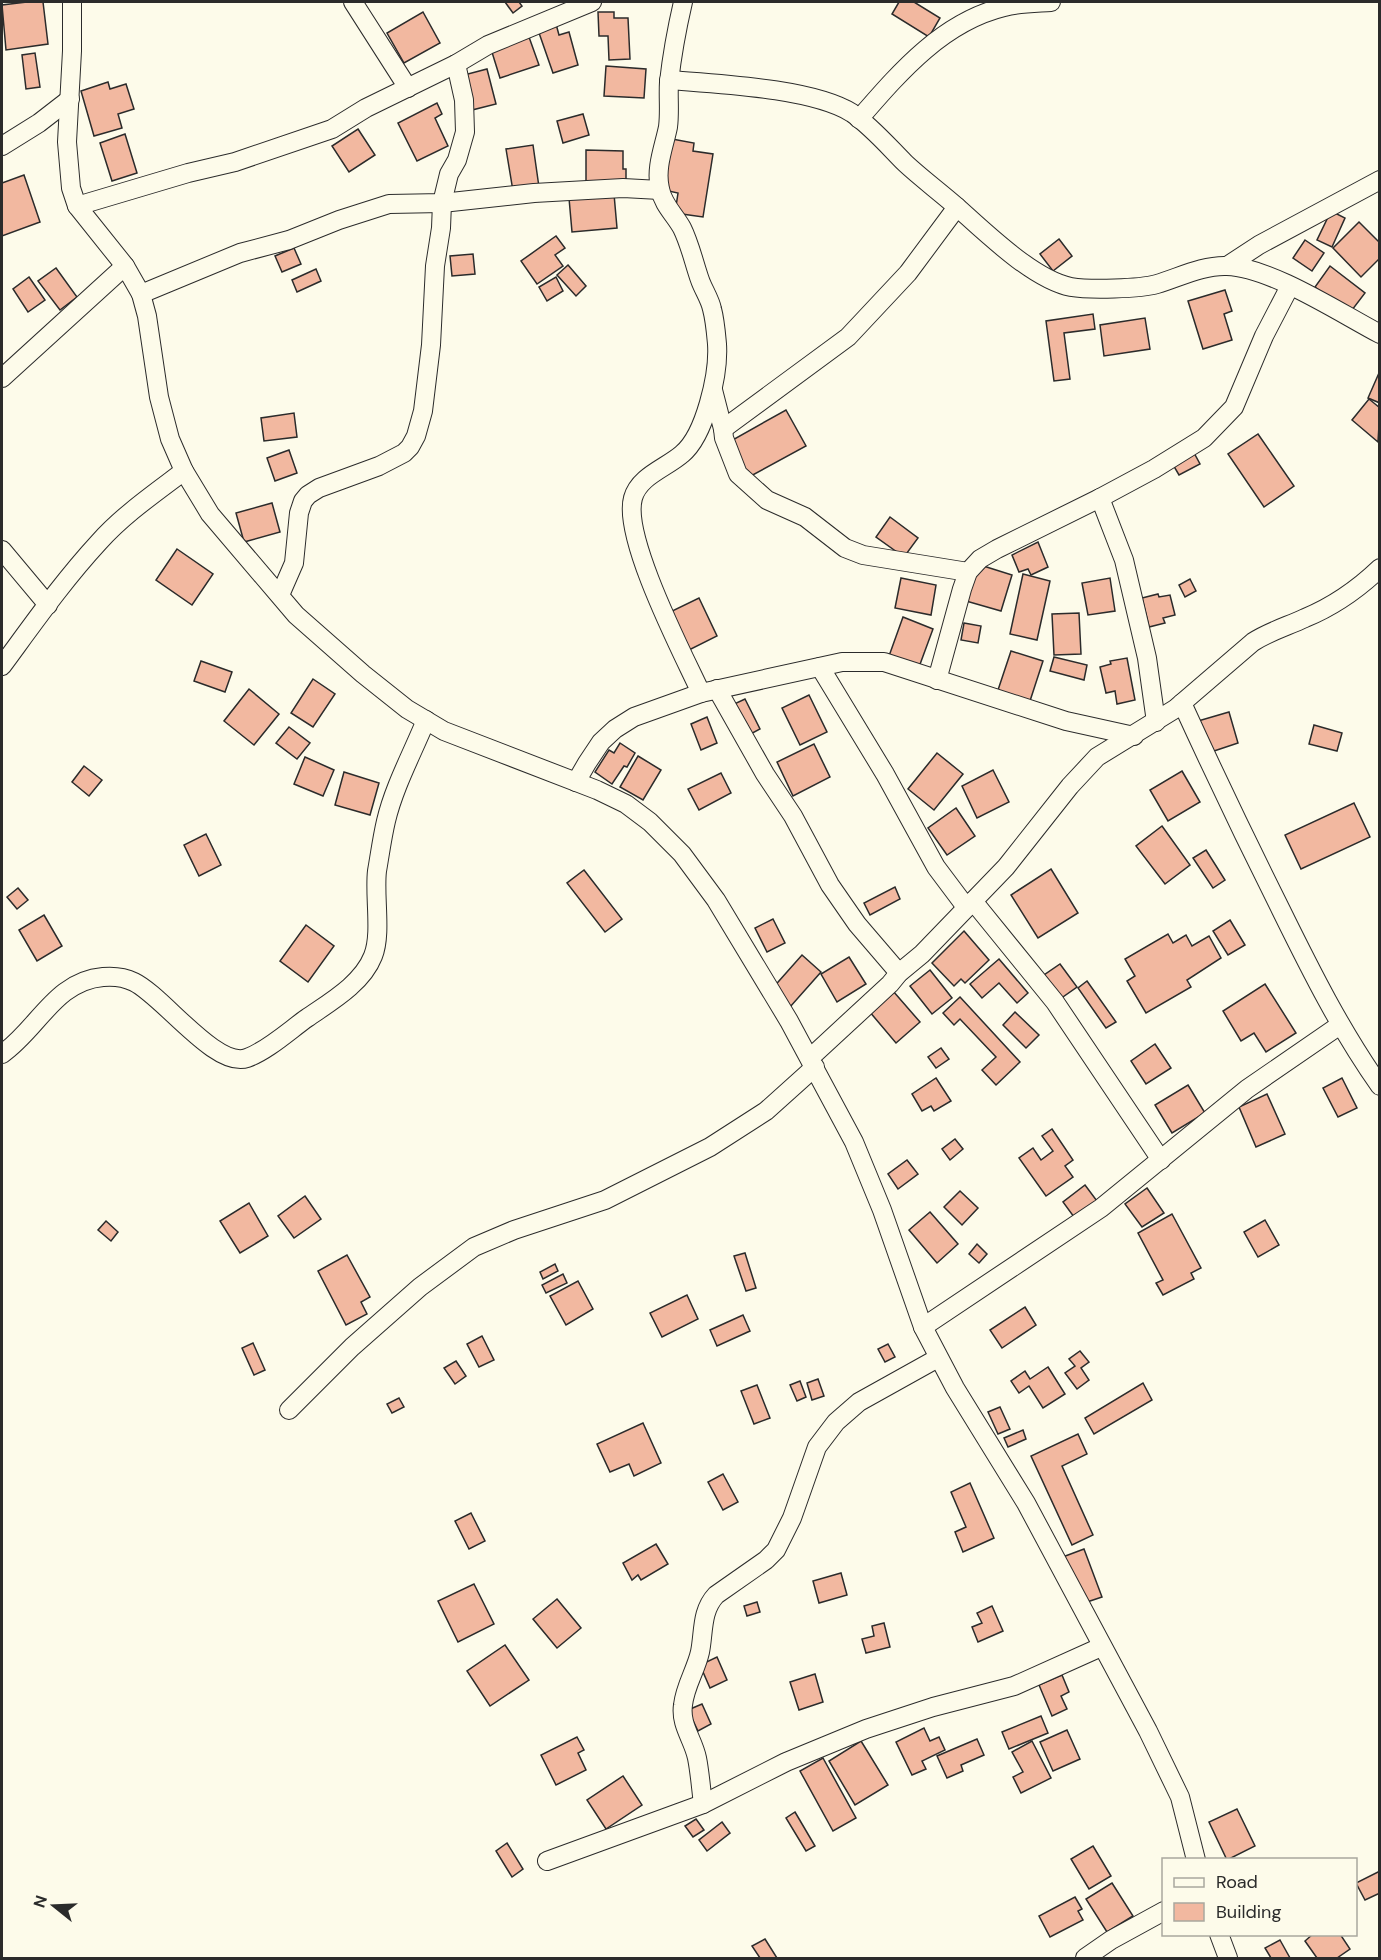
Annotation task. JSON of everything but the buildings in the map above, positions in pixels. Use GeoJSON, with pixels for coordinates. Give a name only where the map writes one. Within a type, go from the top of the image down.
{"type":"FeatureCollection","features":[{"type":"Feature","properties":{"kind":"street"},"geometry":{"type":"LineString","coordinates":[[72,2],[68,164],[71,188],[77,206],[125,266],[141,294],[147,316],[159,397],[170,439],[184,471],[210,514],[296,615],[407,709],[444,731],[576,782],[626,804],[650,822],[682,854],[716,900],[813,1063],[854,1142],[882,1210],[923,1327],[938,1358],[1026,1503],[1101,1647],[1148,1731],[1180,1797],[1195,1858]]}},
{"type":"Feature","properties":{"kind":"street"},"geometry":{"type":"LineString","coordinates":[[353,2],[408,88]]}},
{"type":"Feature","properties":{"kind":"street"},"geometry":{"type":"LineString","coordinates":[[77,206],[188,173],[235,162],[332,129],[366,108],[456,64],[560,7],[592,2]]}},
{"type":"Feature","properties":{"kind":"street"},"geometry":{"type":"LineString","coordinates":[[683,2],[672,54],[668,124],[659,166],[660,190],[669,212],[682,227],[701,285],[712,307],[717,347],[713,390],[702,423],[685,452],[641,483],[633,498],[631,510],[634,535],[670,627],[709,691],[793,816],[830,885],[857,924],[898,973]]}},
{"type":"Feature","properties":{"kind":"street"},"geometry":{"type":"LineString","coordinates":[[859,119],[905,69],[942,36],[975,18],[1005,7],[1051,2]]}},
{"type":"Feature","properties":{"kind":"street"},"geometry":{"type":"LineString","coordinates":[[280,595],[294,564],[299,513],[308,495],[319,488],[356,476],[395,458],[410,447],[416,436],[423,411],[431,345],[435,266],[442,203],[449,174],[457,160],[465,132],[464,100],[456,64]]}},
{"type":"Feature","properties":{"kind":"street"},"geometry":{"type":"LineString","coordinates":[[669,80],[738,86],[804,96],[850,112],[869,127],[907,165],[1011,254],[1043,275],[1071,287],[1123,288],[1154,285],[1210,267],[1227,266],[1249,269],[1290,286],[1380,334]]}},
{"type":"Feature","properties":{"kind":"street"},"geometry":{"type":"LineString","coordinates":[[2,146],[39,123],[70,99]]}},
{"type":"Feature","properties":{"kind":"street"},"geometry":{"type":"LineString","coordinates":[[1227,266],[1259,245],[1380,180]]}},
{"type":"Feature","properties":{"kind":"street"},"geometry":{"type":"LineString","coordinates":[[141,294],[240,253],[289,240],[339,220],[389,204],[442,203],[534,193],[623,188],[660,190]]}},
{"type":"Feature","properties":{"kind":"street"},"geometry":{"type":"LineString","coordinates":[[723,429],[848,338],[908,273],[957,207]]}},
{"type":"Feature","properties":{"kind":"street"},"geometry":{"type":"LineString","coordinates":[[2,378],[125,266]]}},
{"type":"Feature","properties":{"kind":"street"},"geometry":{"type":"LineString","coordinates":[[937,680],[968,572],[980,559],[996,549],[1100,498],[1154,469],[1204,438],[1234,407],[1264,336],[1290,286]]}},
{"type":"Feature","properties":{"kind":"street"},"geometry":{"type":"LineString","coordinates":[[713,390],[724,438],[738,474],[767,500],[805,517],[845,548],[863,555],[968,572]]}},
{"type":"Feature","properties":{"kind":"street"},"geometry":{"type":"LineString","coordinates":[[2,666],[99,541],[143,502],[184,471]]}},
{"type":"Feature","properties":{"kind":"street"},"geometry":{"type":"LineString","coordinates":[[1100,498],[1124,560],[1147,658],[1156,722]]}},
{"type":"Feature","properties":{"kind":"street"},"geometry":{"type":"LineString","coordinates":[[2,550],[48,605]]}},
{"type":"Feature","properties":{"kind":"street"},"geometry":{"type":"LineString","coordinates":[[289,1410],[377,1324],[420,1287],[474,1247],[514,1230],[605,1200],[700,1152],[766,1111],[890,984],[898,973],[922,954],[1006,867],[1087,766],[1097,757],[1134,736],[1182,703],[1254,642],[1268,633],[1342,600],[1363,585],[1380,568]]}},
{"type":"Feature","properties":{"kind":"street"},"geometry":{"type":"LineString","coordinates":[[576,782],[596,749],[615,729],[634,717],[709,691],[842,662],[884,662],[1066,721],[1134,736]]}},
{"type":"Feature","properties":{"kind":"street"},"geometry":{"type":"LineString","coordinates":[[820,667],[885,774],[936,867],[1055,1002],[1161,1160]]}},
{"type":"Feature","properties":{"kind":"street"},"geometry":{"type":"LineString","coordinates":[[1182,703],[1227,803],[1340,1025],[1379,1083]]}},
{"type":"Feature","properties":{"kind":"street"},"geometry":{"type":"LineString","coordinates":[[2,1054],[14,1046],[67,988],[90,979],[117,976],[134,982],[154,995],[192,1031],[221,1054],[232,1059],[246,1058],[266,1046],[346,989],[363,973],[373,955],[376,939],[377,875],[386,820],[426,720]]}},
{"type":"Feature","properties":{"kind":"street"},"geometry":{"type":"LineString","coordinates":[[923,1327],[1101,1208],[1247,1089],[1340,1025]]}},
{"type":"Feature","properties":{"kind":"street"},"geometry":{"type":"LineString","coordinates":[[703,1804],[696,1756],[684,1726],[682,1706],[700,1652],[703,1625],[710,1601],[716,1594],[766,1560],[776,1550],[792,1518],[816,1447],[837,1422],[859,1402],[938,1358]]}},
{"type":"Feature","properties":{"kind":"street"},"geometry":{"type":"LineString","coordinates":[[547,1861],[703,1804],[786,1762],[866,1729],[933,1707],[1014,1686],[1101,1647]]}},
{"type":"Feature","properties":{"kind":"street"},"geometry":{"type":"LineString","coordinates":[[1085,1959],[1110,1940],[1162,1912]]}},
{"type":"Feature","properties":{"kind":"street"},"geometry":{"type":"LineString","coordinates":[[1219,1936],[1228,1959]]}}]}
